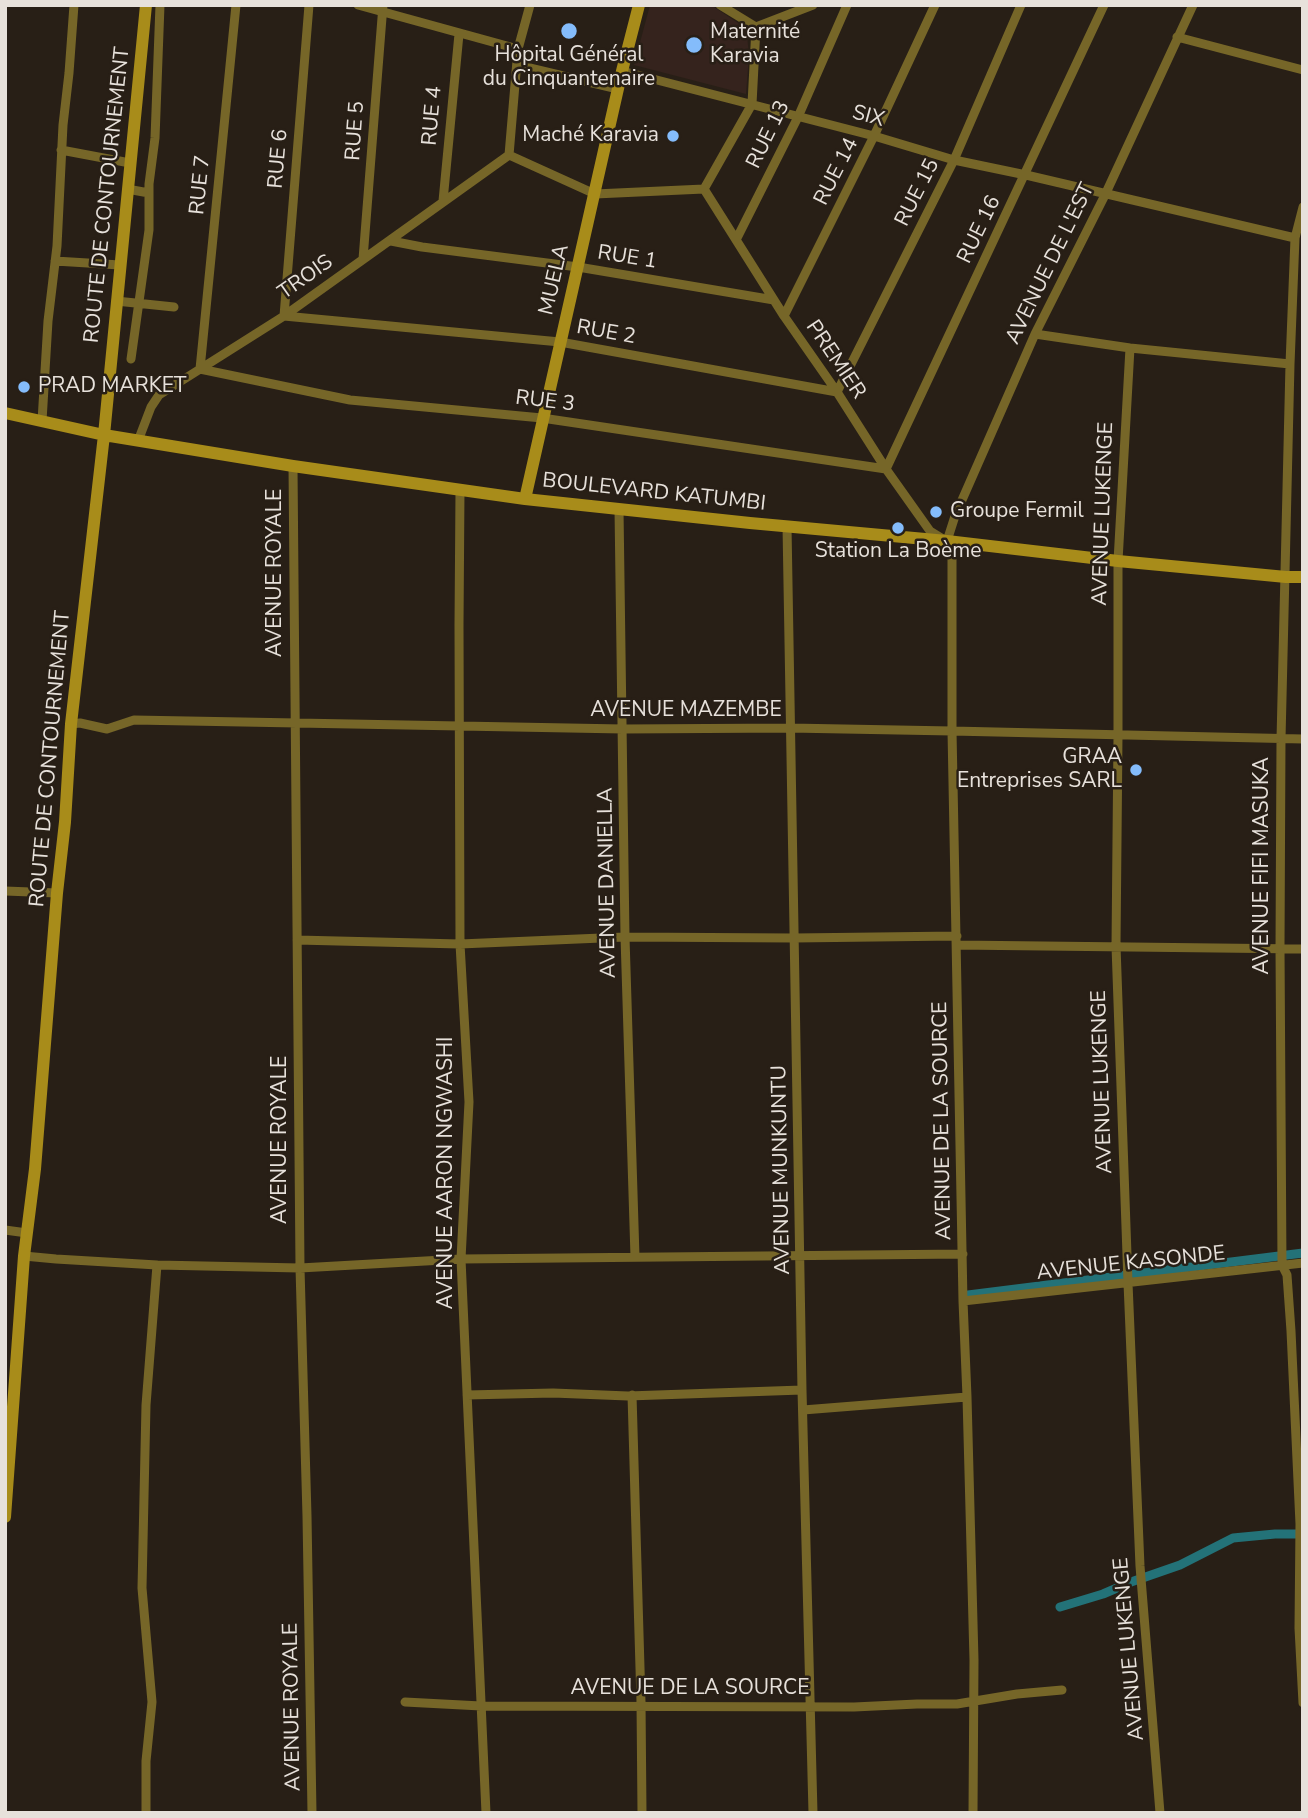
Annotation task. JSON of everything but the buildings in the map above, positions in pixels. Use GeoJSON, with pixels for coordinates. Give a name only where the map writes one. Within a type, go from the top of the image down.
{"type":"FeatureCollection","features":[{"type":"Feature","properties":{"kind":"street"},"geometry":{"type":"LineString","coordinates":[[41,421],[55,261],[62,125],[74,5]]}},
{"type":"Feature","properties":{"kind":"street","name":"ROUTE DE CONTOURNEMENT"},"geometry":{"type":"LineString","coordinates":[[5,1517],[24,1256],[35,1169],[71,724],[104,435],[146,5]]}},
{"type":"Feature","properties":{"kind":"street"},"geometry":{"type":"LineString","coordinates":[[131,359],[149,230],[160,5]]}},
{"type":"Feature","properties":{"kind":"street","name":"RUE 7"},"geometry":{"type":"LineString","coordinates":[[200,369],[236,5]]}},
{"type":"Feature","properties":{"kind":"street","name":"RUE 6"},"geometry":{"type":"LineString","coordinates":[[284,316],[309,5]]}},
{"type":"Feature","properties":{"kind":"street"},"geometry":{"type":"LineString","coordinates":[[358,5],[383,8],[459,34],[518,49]]}},
{"type":"Feature","properties":{"kind":"street"},"geometry":{"type":"LineString","coordinates":[[530,5],[518,49],[509,155],[595,194],[704,189],[752,104],[756,27]]}},
{"type":"Feature","properties":{"kind":"street","name":"MUELA"},"geometry":{"type":"LineString","coordinates":[[525,499],[639,5]]}},
{"type":"Feature","properties":{"kind":"street"},"geometry":{"type":"LineString","coordinates":[[720,5],[756,27]]}},
{"type":"Feature","properties":{"kind":"street"},"geometry":{"type":"LineString","coordinates":[[756,27],[813,5]]}},
{"type":"Feature","properties":{"kind":"street","name":"RUE 13"},"geometry":{"type":"LineString","coordinates":[[736,240],[799,117],[847,5]]}},
{"type":"Feature","properties":{"kind":"street","name":"RUE 14"},"geometry":{"type":"LineString","coordinates":[[784,316],[874,136],[934,5]]}},
{"type":"Feature","properties":{"kind":"street","name":"RUE 15"},"geometry":{"type":"LineString","coordinates":[[837,392],[954,160],[1021,5]]}},
{"type":"Feature","properties":{"kind":"street","name":"RUE 16"},"geometry":{"type":"LineString","coordinates":[[886,469],[1104,5]]}},
{"type":"Feature","properties":{"kind":"street","name":"AVENUE DE L'EST"},"geometry":{"type":"LineString","coordinates":[[947,541],[955,516],[1035,334],[1105,194],[1193,5]]}},
{"type":"Feature","properties":{"kind":"street","name":"RUE 5"},"geometry":{"type":"LineString","coordinates":[[363,259],[383,8]]}},
{"type":"Feature","properties":{"kind":"street","name":"RUE 4"},"geometry":{"type":"LineString","coordinates":[[443,201],[459,34]]}},
{"type":"Feature","properties":{"kind":"street"},"geometry":{"type":"LineString","coordinates":[[1177,37],[1303,70]]}},
{"type":"Feature","properties":{"kind":"street"},"geometry":{"type":"LineString","coordinates":[[517,65],[618,89]]}},
{"type":"Feature","properties":{"kind":"street","name":"SIX"},"geometry":{"type":"LineString","coordinates":[[622,71],[874,136],[954,160],[1295,238]]}},
{"type":"Feature","properties":{"kind":"street"},"geometry":{"type":"LineString","coordinates":[[61,150],[130,163]]}},
{"type":"Feature","properties":{"kind":"street","name":"TROIS"},"geometry":{"type":"LineString","coordinates":[[138,441],[151,407],[159,395],[284,316],[509,155]]}},
{"type":"Feature","properties":{"kind":"street"},"geometry":{"type":"LineString","coordinates":[[127,189],[149,193]]}},
{"type":"Feature","properties":{"kind":"street","name":"PREMIER"},"geometry":{"type":"LineString","coordinates":[[704,189],[784,316],[886,469],[930,531],[947,541]]}},
{"type":"Feature","properties":{"kind":"street","name":"AVENUE FIFI MASUKA"},"geometry":{"type":"LineString","coordinates":[[1303,207],[1295,238],[1290,364],[1281,739],[1280,948],[1282,1265],[1287,1275],[1291,1331],[1300,1524],[1299,1628],[1303,1703]]}},
{"type":"Feature","properties":{"kind":"street","name":"RUE 1"},"geometry":{"type":"LineString","coordinates":[[391,241],[774,300]]}},
{"type":"Feature","properties":{"kind":"street"},"geometry":{"type":"LineString","coordinates":[[55,261],[120,265]]}},
{"type":"Feature","properties":{"kind":"street"},"geometry":{"type":"LineString","coordinates":[[116,301],[174,307]]}},
{"type":"Feature","properties":{"kind":"street","name":"RUE 2"},"geometry":{"type":"LineString","coordinates":[[284,316],[560,342],[837,392]]}},
{"type":"Feature","properties":{"kind":"street"},"geometry":{"type":"LineString","coordinates":[[1035,334],[1130,348],[1290,364]]}},
{"type":"Feature","properties":{"kind":"street","name":"AVENUE LUKENGE"},"geometry":{"type":"LineString","coordinates":[[1130,348],[1118,561],[1116,946],[1140,1566],[1160,1813]]}},
{"type":"Feature","properties":{"kind":"street","name":"RUE 3"},"geometry":{"type":"LineString","coordinates":[[200,369],[350,400],[542,418],[886,469]]}},
{"type":"Feature","properties":{"kind":"street","name":"BOULEVARD KATUMBI"},"geometry":{"type":"LineString","coordinates":[[5,413],[104,435],[293,467],[525,499],[947,541],[1118,561],[1303,577]]}},
{"type":"Feature","properties":{"kind":"street","name":"AVENUE ROYALE"},"geometry":{"type":"LineString","coordinates":[[293,467],[300,1268],[312,1813]]}},
{"type":"Feature","properties":{"kind":"street","name":"AVENUE AARON NGWASHI"},"geometry":{"type":"LineString","coordinates":[[460,490],[460,944],[469,1102],[461,1259],[486,1813]]}},
{"type":"Feature","properties":{"kind":"street","name":"AVENUE DANIELLA"},"geometry":{"type":"LineString","coordinates":[[619,509],[625,937],[635,1257]]}},
{"type":"Feature","properties":{"kind":"street","name":"AVENUE MUNKUNTU"},"geometry":{"type":"LineString","coordinates":[[787,526],[813,1813]]}},
{"type":"Feature","properties":{"kind":"street","name":"AVENUE DE LA SOURCE"},"geometry":{"type":"LineString","coordinates":[[947,541],[952,557],[963,1301],[974,1701],[973,1813]]}},
{"type":"Feature","properties":{"kind":"street","name":"AVENUE MAZEMBE"},"geometry":{"type":"LineString","coordinates":[[71,724],[80,723],[107,729],[134,720],[623,729],[790,728],[1303,739]]}},
{"type":"Feature","properties":{"kind":"street"},"geometry":{"type":"LineString","coordinates":[[5,891],[57,893]]}},
{"type":"Feature","properties":{"kind":"street"},"geometry":{"type":"LineString","coordinates":[[297,940],[460,944],[625,937],[957,940],[1303,949]]}},
{"type":"Feature","properties":{"kind":"street"},"geometry":{"type":"LineString","coordinates":[[5,1230],[27,1234]]}},
{"type":"Feature","properties":{"kind":"street"},"geometry":{"type":"LineString","coordinates":[[24,1256],[157,1265],[300,1268],[461,1259],[963,1254]]}},
{"type":"Feature","properties":{"kind":"street","name":"AVENUE KASONDE"},"geometry":{"type":"LineString","coordinates":[[963,1301],[1303,1263]]}},
{"type":"Feature","properties":{"kind":"street"},"geometry":{"type":"LineString","coordinates":[[146,1813],[146,1761],[152,1702],[142,1588],[146,1405],[157,1265]]}},
{"type":"Feature","properties":{"kind":"street"},"geometry":{"type":"LineString","coordinates":[[467,1395],[632,1395],[803,1390]]}},
{"type":"Feature","properties":{"kind":"street"},"geometry":{"type":"LineString","coordinates":[[632,1395],[642,1813]]}},
{"type":"Feature","properties":{"kind":"street"},"geometry":{"type":"LineString","coordinates":[[803,1410],[967,1397]]}},
{"type":"Feature","properties":{"kind":"street","name":"AVENUE DE LA SOURCE"},"geometry":{"type":"LineString","coordinates":[[405,1702],[481,1706],[810,1707],[957,1704],[1062,1690]]}},
{"type":"Feature","properties":{"kind":"shaded area","name":"Maternité Karavia"},"geometry":{"type":"Polygon","coordinates":[[[650,5],[711,5],[741,25],[747,35],[749,55],[746,94],[634,65],[650,5]]]}},
{"type":"Feature","properties":{"kind":"waterway"},"geometry":{"type":"LineString","coordinates":[[968,1295],[1303,1253]]}},
{"type":"Feature","properties":{"kind":"waterway"},"geometry":{"type":"LineString","coordinates":[[1060,1607],[1180,1565],[1233,1538],[1303,1534]]}},
{"type":"Feature","properties":{"kind":"place","name":"Hôpital Général du Cinquantenaire"},"geometry":{"type":"Point","coordinates":[569,31]}},
{"type":"Feature","properties":{"kind":"place","name":"Maternité Karavia"},"geometry":{"type":"Point","coordinates":[694,45]}},
{"type":"Feature","properties":{"kind":"place","name":"Maché Karavia"},"geometry":{"type":"Point","coordinates":[673,136]}},
{"type":"Feature","properties":{"kind":"place","name":"PRAD MARKET"},"geometry":{"type":"Point","coordinates":[24,387]}},
{"type":"Feature","properties":{"kind":"place","name":"Groupe Fermil"},"geometry":{"type":"Point","coordinates":[936,512]}},
{"type":"Feature","properties":{"kind":"place","name":"Station La Boème"},"geometry":{"type":"Point","coordinates":[898,528]}},
{"type":"Feature","properties":{"kind":"place","name":"GRAA Entreprises SARL"},"geometry":{"type":"Point","coordinates":[1136,770]}}]}
